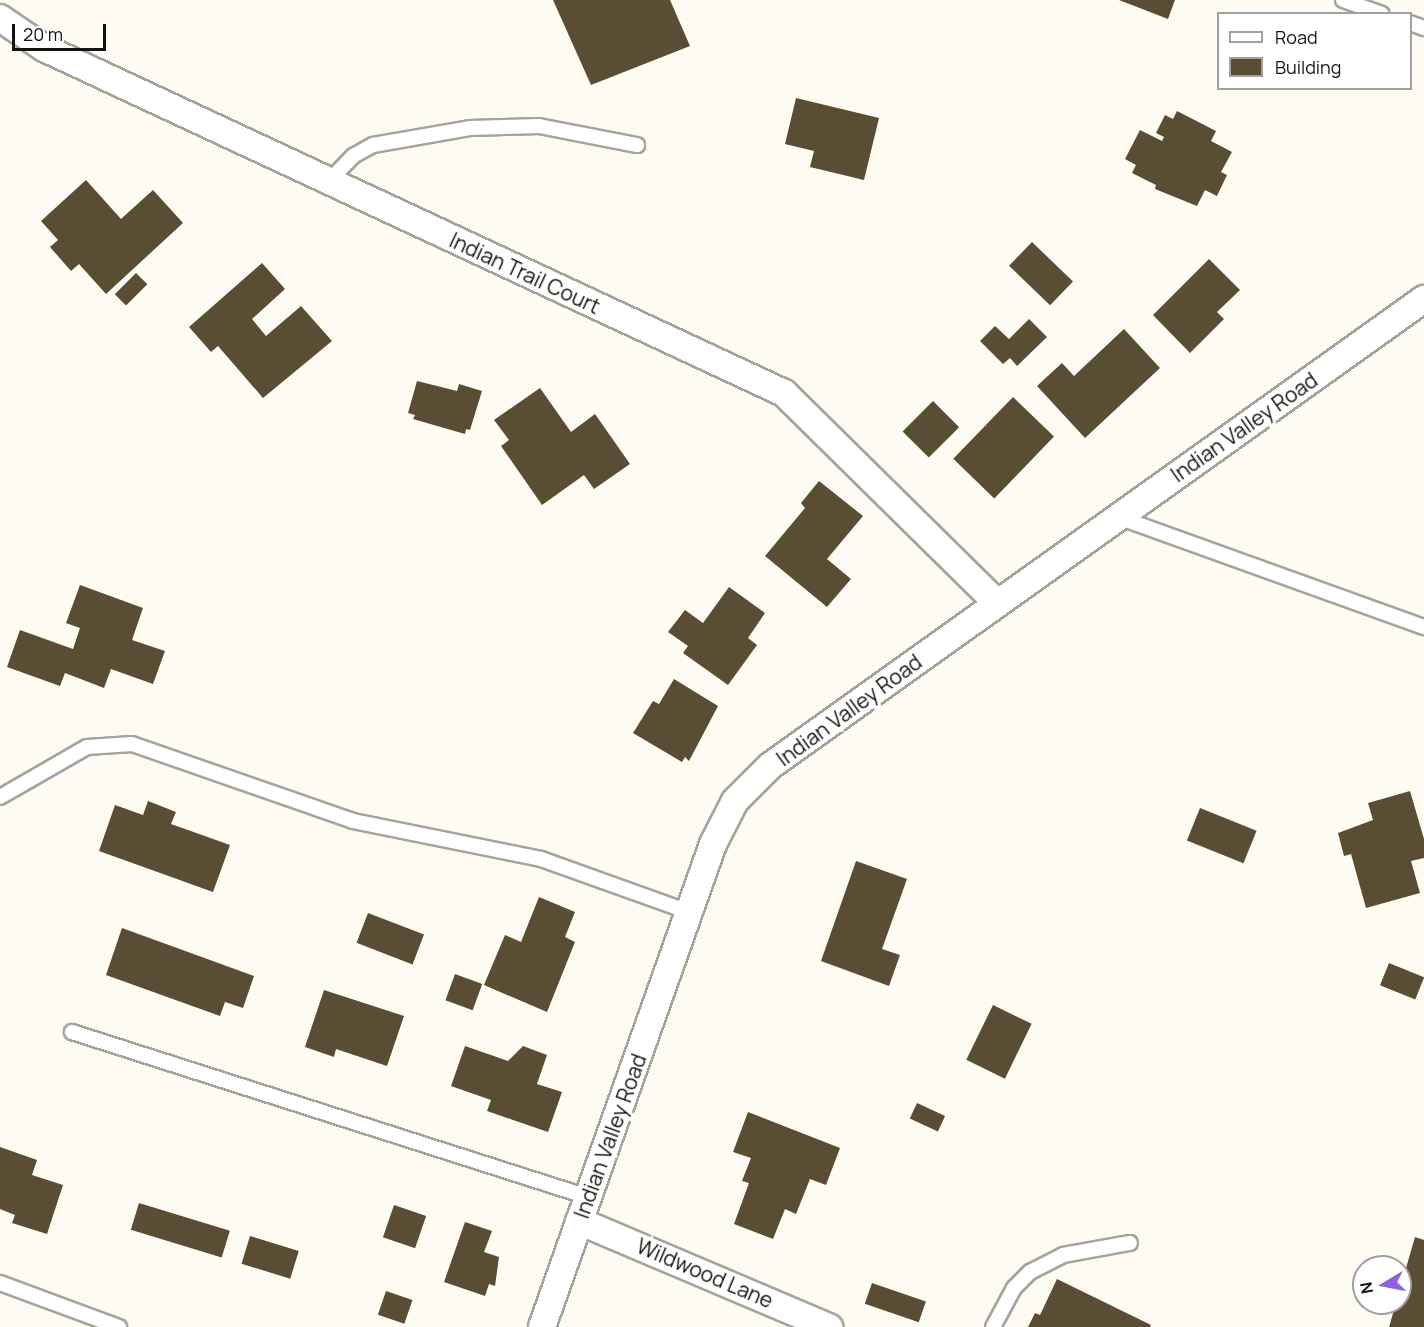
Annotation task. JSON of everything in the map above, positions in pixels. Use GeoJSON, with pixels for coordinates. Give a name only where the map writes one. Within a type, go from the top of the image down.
{"type":"FeatureCollection","features":[{"type":"Feature","properties":{"kind":"street","name":"Indian Trail Court"},"geometry":{"type":"LineString","coordinates":[[0,18],[44,48],[784,393],[997,603]]}},
{"type":"Feature","properties":{"kind":"street","name":"Indian Valley Road"},"geometry":{"type":"LineString","coordinates":[[542,1327],[713,844],[735,801],[770,766],[1424,299]]}},
{"type":"Feature","properties":{"kind":"street","name":"Wildwood Lane"},"geometry":{"type":"LineString","coordinates":[[579,1221],[829,1327]]}},
{"type":"Feature","properties":{"kind":"lane"},"geometry":{"type":"LineString","coordinates":[[1343,0],[1376,12]]}},
{"type":"Feature","properties":{"kind":"lane"},"geometry":{"type":"LineString","coordinates":[[329,181],[353,156],[373,145],[470,128],[539,126],[637,145]]}},
{"type":"Feature","properties":{"kind":"lane"},"geometry":{"type":"LineString","coordinates":[[1118,517],[1424,627]]}},
{"type":"Feature","properties":{"kind":"lane"},"geometry":{"type":"LineString","coordinates":[[0,797],[87,747],[132,744],[353,821],[541,859],[689,912]]}},
{"type":"Feature","properties":{"kind":"lane"},"geometry":{"type":"LineString","coordinates":[[72,1032],[588,1197]]}},
{"type":"Feature","properties":{"kind":"lane"},"geometry":{"type":"LineString","coordinates":[[993,1327],[1014,1288],[1030,1272],[1062,1255],[1130,1243]]}},
{"type":"Feature","properties":{"kind":"lane"},"geometry":{"type":"LineString","coordinates":[[0,1283],[118,1327]]}},
{"type":"Feature","properties":{"kind":"building"},"geometry":{"type":"Polygon","coordinates":[[[553,0],[670,0],[690,46],[591,85],[553,0]]]}},
{"type":"Feature","properties":{"kind":"building"},"geometry":{"type":"Polygon","coordinates":[[[1119,0],[1175,0],[1168,19],[1119,0]]]}},
{"type":"Feature","properties":{"kind":"building"},"geometry":{"type":"Polygon","coordinates":[[[796,98],[879,118],[864,180],[810,167],[814,151],[785,144],[796,98]]]}},
{"type":"Feature","properties":{"kind":"building"},"geometry":{"type":"Polygon","coordinates":[[[1177,111],[1216,131],[1211,141],[1232,152],[1221,172],[1227,175],[1217,196],[1205,190],[1197,206],[1155,189],[1156,185],[1132,173],[1136,165],[1125,159],[1140,130],[1162,141],[1164,137],[1156,133],[1165,115],[1173,119],[1177,111]]]}},
{"type":"Feature","properties":{"kind":"building"},"geometry":{"type":"Polygon","coordinates":[[[86,180],[121,219],[153,190],[183,223],[106,294],[79,264],[71,271],[50,247],[58,240],[41,221],[86,180]]]}},
{"type":"Feature","properties":{"kind":"building"},"geometry":{"type":"Polygon","coordinates":[[[1032,242],[1073,282],[1050,305],[1009,266],[1032,242]]]}},
{"type":"Feature","properties":{"kind":"building"},"geometry":{"type":"Polygon","coordinates":[[[1209,259],[1240,290],[1217,312],[1224,319],[1190,353],[1153,315],[1209,259]]]}},
{"type":"Feature","properties":{"kind":"building"},"geometry":{"type":"Polygon","coordinates":[[[262,263],[285,289],[252,319],[266,336],[301,306],[332,341],[263,398],[218,346],[211,352],[189,327],[262,263]]]}},
{"type":"Feature","properties":{"kind":"building"},"geometry":{"type":"Polygon","coordinates":[[[136,273],[147,284],[126,306],[115,294],[136,273]]]}},
{"type":"Feature","properties":{"kind":"building"},"geometry":{"type":"Polygon","coordinates":[[[1029,319],[1047,337],[1017,366],[1010,358],[1003,364],[980,341],[995,326],[1009,339],[1029,319]]]}},
{"type":"Feature","properties":{"kind":"building"},"geometry":{"type":"Polygon","coordinates":[[[1124,329],[1160,368],[1085,438],[1037,386],[1062,363],[1074,376],[1124,329]]]}},
{"type":"Feature","properties":{"kind":"building"},"geometry":{"type":"Polygon","coordinates":[[[417,381],[457,391],[459,384],[482,391],[470,430],[466,429],[465,434],[413,419],[415,415],[408,413],[417,381]]]}},
{"type":"Feature","properties":{"kind":"building"},"geometry":{"type":"Polygon","coordinates":[[[540,388],[571,432],[595,414],[630,464],[594,489],[584,475],[542,505],[501,446],[509,440],[494,420],[540,388]]]}},
{"type":"Feature","properties":{"kind":"building"},"geometry":{"type":"Polygon","coordinates":[[[1013,397],[1054,437],[994,498],[953,459],[1013,397]]]}},
{"type":"Feature","properties":{"kind":"building"},"geometry":{"type":"Polygon","coordinates":[[[933,401],[959,427],[929,458],[903,431],[933,401]]]}},
{"type":"Feature","properties":{"kind":"building"},"geometry":{"type":"Polygon","coordinates":[[[819,481],[863,516],[827,559],[851,579],[827,607],[765,556],[805,508],[801,503],[819,481]]]}},
{"type":"Feature","properties":{"kind":"building"},"geometry":{"type":"Polygon","coordinates":[[[80,585],[143,608],[132,640],[165,651],[153,684],[111,669],[104,688],[65,673],[60,686],[7,667],[20,630],[73,649],[80,628],[66,623],[80,585]]]}},
{"type":"Feature","properties":{"kind":"building"},"geometry":{"type":"Polygon","coordinates":[[[729,587],[765,613],[748,638],[757,645],[728,685],[683,653],[688,646],[668,632],[685,610],[703,623],[729,587]]]}},
{"type":"Feature","properties":{"kind":"building"},"geometry":{"type":"Polygon","coordinates":[[[674,679],[718,706],[689,761],[685,757],[682,762],[633,733],[653,701],[659,704],[674,679]]]}},
{"type":"Feature","properties":{"kind":"building"},"geometry":{"type":"Polygon","coordinates":[[[1410,791],[1424,839],[1424,858],[1411,861],[1420,893],[1366,908],[1351,854],[1344,856],[1338,833],[1373,820],[1368,803],[1410,791]]]}},
{"type":"Feature","properties":{"kind":"building"},"geometry":{"type":"Polygon","coordinates":[[[148,801],[176,812],[171,824],[230,845],[213,892],[99,851],[115,805],[143,815],[148,801]]]}},
{"type":"Feature","properties":{"kind":"building"},"geometry":{"type":"Polygon","coordinates":[[[1200,808],[1257,831],[1243,863],[1187,840],[1200,808]]]}},
{"type":"Feature","properties":{"kind":"building"},"geometry":{"type":"Polygon","coordinates":[[[856,861],[907,879],[882,949],[900,955],[889,986],[821,961],[856,861]]]}},
{"type":"Feature","properties":{"kind":"building"},"geometry":{"type":"Polygon","coordinates":[[[539,897],[575,912],[565,937],[575,942],[547,1012],[484,985],[505,935],[521,942],[539,897]]]}},
{"type":"Feature","properties":{"kind":"building"},"geometry":{"type":"Polygon","coordinates":[[[368,913],[424,935],[413,964],[357,943],[368,913]]]}},
{"type":"Feature","properties":{"kind":"building"},"geometry":{"type":"Polygon","coordinates":[[[122,928],[254,976],[243,1008],[225,1002],[220,1016],[106,975],[122,928]]]}},
{"type":"Feature","properties":{"kind":"building"},"geometry":{"type":"Polygon","coordinates":[[[1389,963],[1424,977],[1415,999],[1380,985],[1389,963]]]}},
{"type":"Feature","properties":{"kind":"building"},"geometry":{"type":"Polygon","coordinates":[[[455,974],[482,984],[473,1010],[445,1000],[455,974]]]}},
{"type":"Feature","properties":{"kind":"building"},"geometry":{"type":"Polygon","coordinates":[[[324,990],[404,1016],[387,1066],[336,1049],[334,1057],[305,1047],[324,990]]]}},
{"type":"Feature","properties":{"kind":"building"},"geometry":{"type":"Polygon","coordinates":[[[993,1005],[1032,1024],[1005,1079],[966,1060],[993,1005]]]}},
{"type":"Feature","properties":{"kind":"building"},"geometry":{"type":"Polygon","coordinates":[[[465,1046],[508,1061],[523,1046],[547,1055],[537,1084],[562,1092],[548,1132],[487,1111],[491,1100],[451,1086],[465,1046]]]}},
{"type":"Feature","properties":{"kind":"building"},"geometry":{"type":"Polygon","coordinates":[[[917,1103],[945,1116],[938,1132],[910,1118],[917,1103]]]}},
{"type":"Feature","properties":{"kind":"building"},"geometry":{"type":"Polygon","coordinates":[[[748,1112],[840,1148],[826,1185],[810,1179],[796,1214],[785,1209],[773,1239],[734,1224],[749,1183],[742,1181],[751,1158],[733,1152],[748,1112]]]}},
{"type":"Feature","properties":{"kind":"building"},"geometry":{"type":"Polygon","coordinates":[[[0,1147],[37,1160],[32,1175],[63,1185],[47,1234],[12,1223],[15,1215],[0,1209],[0,1147]]]}},
{"type":"Feature","properties":{"kind":"building"},"geometry":{"type":"Polygon","coordinates":[[[139,1203],[230,1231],[222,1258],[131,1230],[139,1203]]]}},
{"type":"Feature","properties":{"kind":"building"},"geometry":{"type":"Polygon","coordinates":[[[394,1205],[426,1216],[415,1248],[383,1237],[394,1205]]]}},
{"type":"Feature","properties":{"kind":"building"},"geometry":{"type":"Polygon","coordinates":[[[465,1222],[492,1231],[484,1252],[499,1257],[495,1286],[489,1284],[485,1296],[444,1282],[465,1222]]]}},
{"type":"Feature","properties":{"kind":"building"},"geometry":{"type":"Polygon","coordinates":[[[250,1236],[299,1251],[290,1279],[242,1264],[250,1236]]]}},
{"type":"Feature","properties":{"kind":"building"},"geometry":{"type":"Polygon","coordinates":[[[1415,1237],[1424,1240],[1424,1327],[1389,1327],[1392,1315],[1412,1315],[1412,1255],[1410,1255],[1415,1237]]]}},
{"type":"Feature","properties":{"kind":"building"},"geometry":{"type":"Polygon","coordinates":[[[1057,1279],[1151,1325],[1150,1327],[1028,1327],[1035,1313],[1040,1315],[1057,1279]]]}},
{"type":"Feature","properties":{"kind":"building"},"geometry":{"type":"Polygon","coordinates":[[[872,1283],[926,1302],[919,1322],[865,1304],[872,1283]]]}},
{"type":"Feature","properties":{"kind":"building"},"geometry":{"type":"Polygon","coordinates":[[[386,1291],[412,1300],[404,1324],[378,1315],[386,1291]]]}}]}
